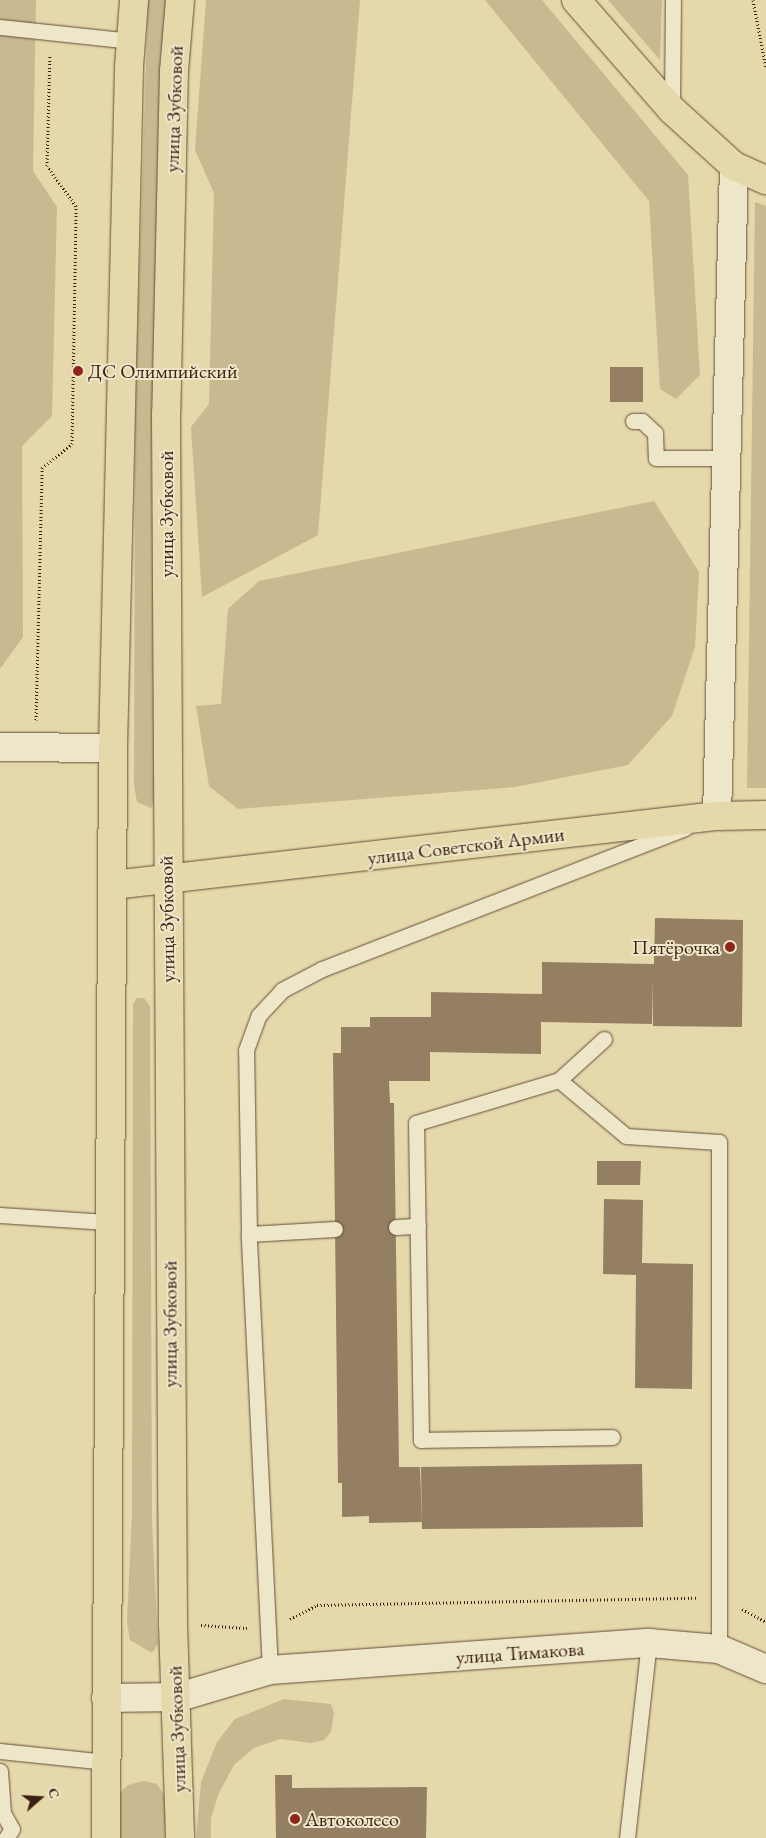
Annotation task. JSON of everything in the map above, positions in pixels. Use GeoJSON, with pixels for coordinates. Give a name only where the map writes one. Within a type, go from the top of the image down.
{"type":"FeatureCollection","features":[{"type":"Feature","properties":{"kind":"main road"},"geometry":{"type":"LineString","coordinates":[[106,1838],[107,1222],[113,885],[113,748],[131,41],[134,0]]}},
{"type":"Feature","properties":{"kind":"main road","name":"улица Зубковой"},"geometry":{"type":"LineString","coordinates":[[180,0],[174,71],[166,413],[166,876],[173,1624],[178,1697],[180,1838]]}},
{"type":"Feature","properties":{"kind":"main road"},"geometry":{"type":"LineString","coordinates":[[576,0],[672,110],[734,166],[766,180]]}},
{"type":"Feature","properties":{"kind":"main road","name":"улица Советской Армии"},"geometry":{"type":"LineString","coordinates":[[113,885],[166,876],[208,876],[717,816],[766,815]]}},
{"type":"Feature","properties":{"kind":"street"},"geometry":{"type":"LineString","coordinates":[[717,816],[728,458],[734,166]]}},
{"type":"Feature","properties":{"kind":"street"},"geometry":{"type":"LineString","coordinates":[[0,747],[113,748]]}},
{"type":"Feature","properties":{"kind":"street","name":"улица Тимакова"},"geometry":{"type":"LineString","coordinates":[[106,1698],[178,1697],[270,1670],[649,1644],[719,1649],[766,1669]]}},
{"type":"Feature","properties":{"kind":"lane"},"geometry":{"type":"LineString","coordinates":[[672,110],[673,0]]}},
{"type":"Feature","properties":{"kind":"lane"},"geometry":{"type":"LineString","coordinates":[[0,27],[131,41]]}},
{"type":"Feature","properties":{"kind":"lane"},"geometry":{"type":"LineString","coordinates":[[633,421],[642,421],[655,433],[656,458],[728,458]]}},
{"type":"Feature","properties":{"kind":"lane"},"geometry":{"type":"LineString","coordinates":[[270,1670],[249,1234],[246,1050],[260,1014],[282,990],[322,969],[717,816]]}},
{"type":"Feature","properties":{"kind":"lane"},"geometry":{"type":"LineString","coordinates":[[604,1039],[559,1080],[416,1123],[421,1440],[612,1437]]}},
{"type":"Feature","properties":{"kind":"lane"},"geometry":{"type":"LineString","coordinates":[[559,1080],[626,1136],[719,1142],[719,1649]]}},
{"type":"Feature","properties":{"kind":"lane"},"geometry":{"type":"LineString","coordinates":[[0,1215],[107,1222]]}},
{"type":"Feature","properties":{"kind":"lane"},"geometry":{"type":"LineString","coordinates":[[396,1227],[418,1226]]}},
{"type":"Feature","properties":{"kind":"lane"},"geometry":{"type":"LineString","coordinates":[[249,1234],[334,1229]]}},
{"type":"Feature","properties":{"kind":"lane"},"geometry":{"type":"LineString","coordinates":[[627,1838],[649,1644]]}},
{"type":"Feature","properties":{"kind":"lane"},"geometry":{"type":"LineString","coordinates":[[0,1751],[106,1762]]}},
{"type":"Feature","properties":{"kind":"lane"},"geometry":{"type":"LineString","coordinates":[[0,1771],[3,1813],[12,1829],[6,1838]]}},
{"type":"Feature","properties":{"kind":"path"},"geometry":{"type":"LineString","coordinates":[[753,0],[766,68]]}},
{"type":"Feature","properties":{"kind":"path"},"geometry":{"type":"LineString","coordinates":[[35,747],[42,468],[72,444],[76,206],[47,166],[50,32]]}},
{"type":"Feature","properties":{"kind":"path"},"geometry":{"type":"LineString","coordinates":[[173,1624],[269,1629],[317,1605],[719,1598],[766,1622]]}},
{"type":"Feature","properties":{"kind":"shaded area"},"geometry":{"type":"Polygon","coordinates":[[[0,0],[36,0],[33,171],[57,207],[52,416],[22,446],[23,637],[0,669],[0,0]]]}},
{"type":"Feature","properties":{"kind":"shaded area"},"geometry":{"type":"Polygon","coordinates":[[[148,0],[167,0],[152,409],[155,801],[151,808],[137,802],[134,785],[135,410],[148,0]]]}},
{"type":"Feature","properties":{"kind":"shaded area"},"geometry":{"type":"Polygon","coordinates":[[[206,0],[360,0],[318,535],[202,597],[191,427],[209,404],[214,193],[195,150],[206,0]]]}},
{"type":"Feature","properties":{"kind":"shaded area"},"geometry":{"type":"Polygon","coordinates":[[[485,0],[542,0],[688,175],[700,375],[676,399],[660,389],[649,201],[485,0]]]}},
{"type":"Feature","properties":{"kind":"shaded area"},"geometry":{"type":"Polygon","coordinates":[[[608,0],[662,0],[660,60],[608,0]]]}},
{"type":"Feature","properties":{"kind":"shaded area"},"geometry":{"type":"Polygon","coordinates":[[[755,202],[766,206],[766,788],[747,788],[755,202]]]}},
{"type":"Feature","properties":{"kind":"shaded area"},"geometry":{"type":"Polygon","coordinates":[[[654,501],[699,572],[695,647],[672,716],[628,765],[515,787],[238,809],[209,786],[196,706],[221,704],[228,609],[259,581],[654,501]]]}},
{"type":"Feature","properties":{"kind":"shaded area"},"geometry":{"type":"Polygon","coordinates":[[[137,998],[144,998],[150,1006],[152,1520],[158,1644],[152,1653],[130,1640],[127,1622],[132,1514],[133,1004],[137,998]]]}},
{"type":"Feature","properties":{"kind":"shaded area"},"geometry":{"type":"Polygon","coordinates":[[[284,1699],[331,1704],[334,1713],[331,1732],[324,1740],[311,1743],[280,1739],[254,1748],[234,1765],[218,1795],[211,1818],[211,1838],[196,1838],[201,1782],[217,1742],[235,1719],[284,1699]]]}},
{"type":"Feature","properties":{"kind":"shaded area"},"geometry":{"type":"Polygon","coordinates":[[[144,1781],[157,1784],[165,1796],[165,1838],[118,1838],[118,1794],[128,1785],[144,1781]]]}},
{"type":"Feature","properties":{"kind":"building"},"geometry":{"type":"Polygon","coordinates":[[[610,367],[643,367],[643,402],[610,402],[610,367]]]}},
{"type":"Feature","properties":{"kind":"building"},"geometry":{"type":"Polygon","coordinates":[[[655,918],[743,920],[742,1027],[653,1026],[653,981],[652,1024],[541,1022],[541,1054],[430,1052],[430,1081],[389,1081],[390,1103],[394,1103],[399,1467],[420,1467],[422,1522],[369,1523],[369,1516],[342,1517],[342,1483],[338,1483],[333,1053],[341,1053],[341,1027],[370,1027],[370,1017],[431,1017],[431,992],[542,994],[542,962],[654,964],[655,918]]]}},
{"type":"Feature","properties":{"kind":"building"},"geometry":{"type":"Polygon","coordinates":[[[597,1161],[641,1161],[640,1185],[597,1185],[597,1161]]]}},
{"type":"Feature","properties":{"kind":"building"},"geometry":{"type":"Polygon","coordinates":[[[604,1199],[643,1200],[642,1263],[693,1264],[692,1389],[635,1388],[636,1275],[603,1274],[604,1199]]]}},
{"type":"Feature","properties":{"kind":"building"},"geometry":{"type":"Polygon","coordinates":[[[642,1464],[643,1527],[422,1529],[421,1467],[642,1464]]]}},
{"type":"Feature","properties":{"kind":"building"},"geometry":{"type":"Polygon","coordinates":[[[275,1775],[292,1775],[292,1788],[427,1787],[426,1838],[276,1838],[275,1775]]]}},
{"type":"Feature","properties":{"kind":"place","name":"ДС Олимпийский"},"geometry":{"type":"Point","coordinates":[78,371]}},
{"type":"Feature","properties":{"kind":"place","name":"Пятёрочка"},"geometry":{"type":"Point","coordinates":[730,947]}},
{"type":"Feature","properties":{"kind":"place","name":"Автоколесо"},"geometry":{"type":"Point","coordinates":[295,1819]}}]}
